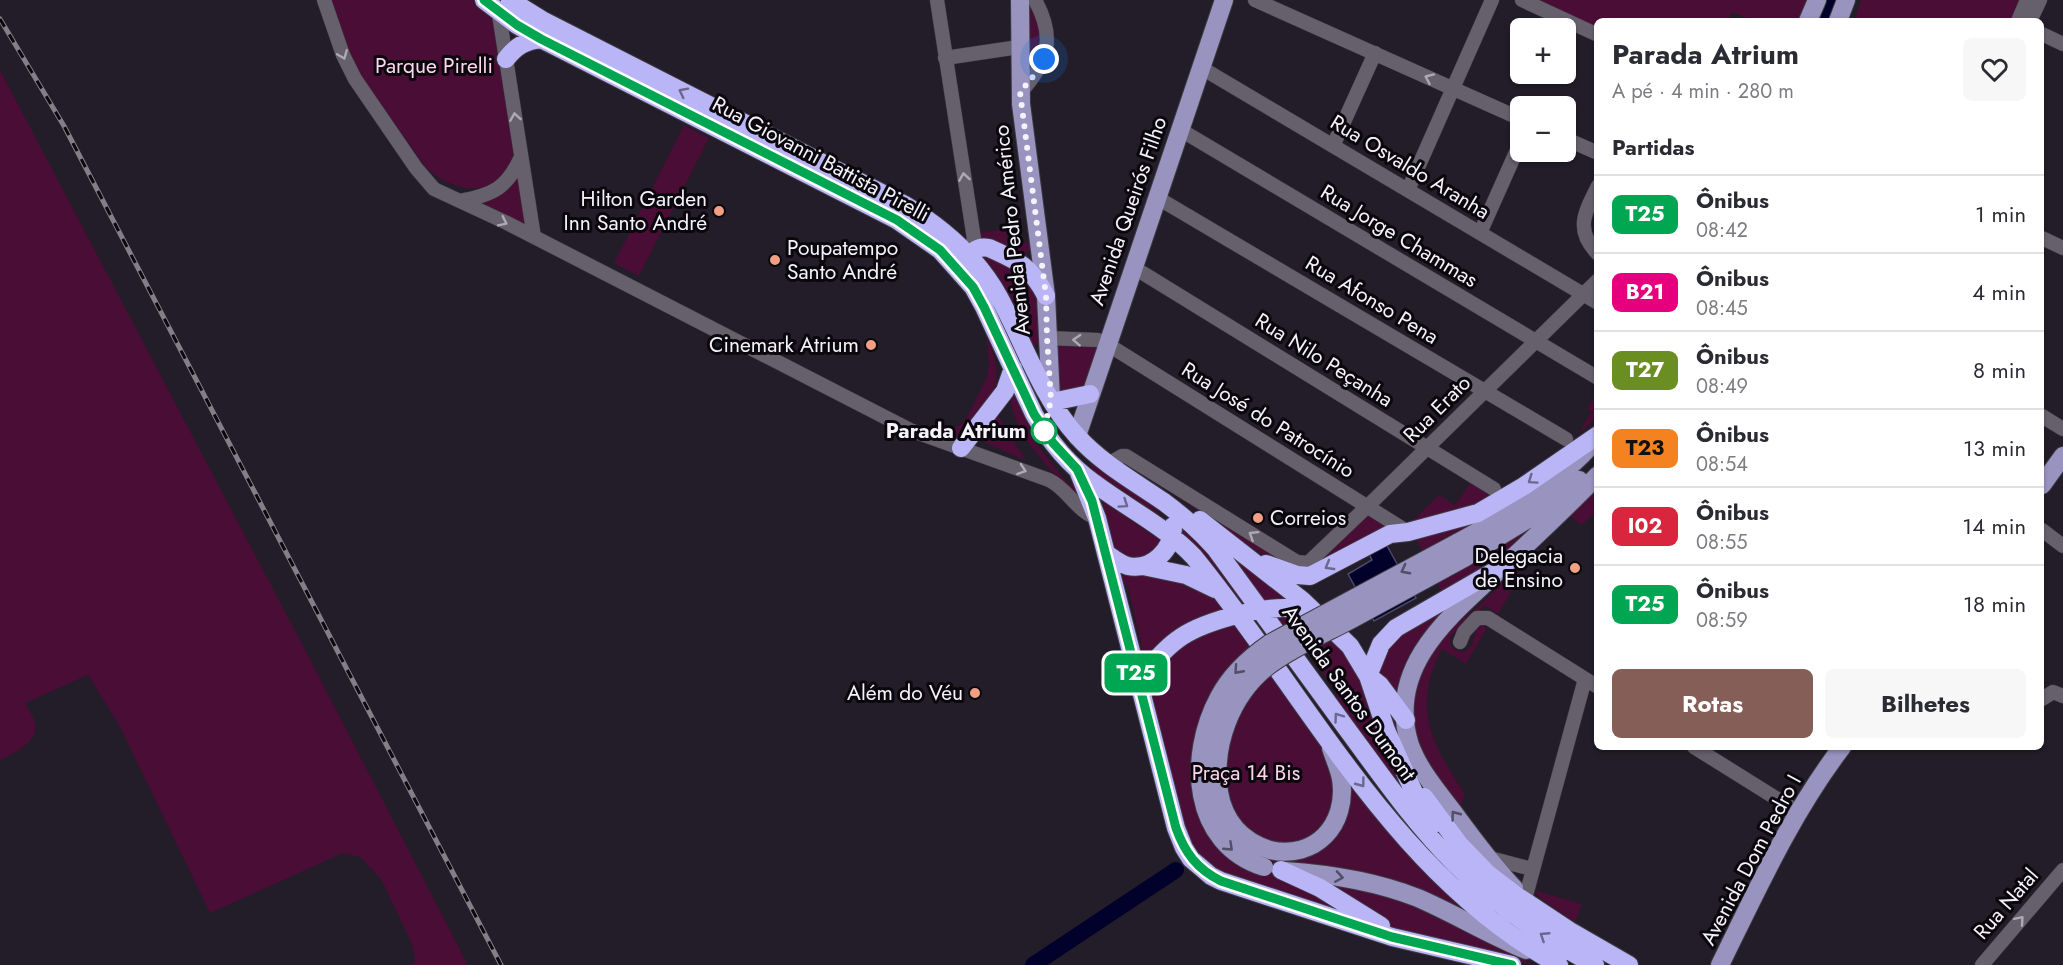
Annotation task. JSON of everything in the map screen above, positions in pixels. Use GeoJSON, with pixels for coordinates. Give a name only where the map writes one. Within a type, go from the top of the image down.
{"type":"FeatureCollection","features":[{"type":"Feature","properties":{"kind":"highway","name":"Rua Giovanni Battista Pirelli"},"geometry":{"type":"LineString","coordinates":[[484,0],[504,3],[542,20],[905,205],[931,221],[965,264],[998,297],[1052,401],[1077,436]]}},
{"type":"Feature","properties":{"kind":"highway","name":"Rua Giovanni Battista Pirelli"},"geometry":{"type":"LineString","coordinates":[[504,3],[517,25],[541,39],[897,220],[940,250],[965,264],[1043,430],[1077,469]]}},
{"type":"Feature","properties":{"kind":"highway"},"geometry":{"type":"LineString","coordinates":[[506,59],[523,43],[541,39]]}},
{"type":"Feature","properties":{"kind":"highway"},"geometry":{"type":"LineString","coordinates":[[965,264],[975,250],[983,247],[1018,261],[1037,280],[1046,296]]}},
{"type":"Feature","properties":{"kind":"highway"},"geometry":{"type":"LineString","coordinates":[[961,448],[1005,391],[1013,368]]}},
{"type":"Feature","properties":{"kind":"highway"},"geometry":{"type":"LineString","coordinates":[[1052,401],[1090,394]]}},
{"type":"Feature","properties":{"kind":"highway"},"geometry":{"type":"LineString","coordinates":[[1077,436],[1077,469],[1097,518],[1107,554],[1176,828],[1191,859],[1205,872],[1221,881],[1392,937],[1512,965]]}},
{"type":"Feature","properties":{"kind":"highway","name":"Avenida Santos Dumont"},"geometry":{"type":"LineString","coordinates":[[1077,436],[1108,464],[1192,524],[1215,548],[1395,794],[1438,846],[1473,882],[1514,915],[1554,942],[1595,965]]}},
{"type":"Feature","properties":{"kind":"highway"},"geometry":{"type":"LineString","coordinates":[[1248,556],[1287,572],[1310,576],[1390,534],[1408,532],[1478,513],[1594,440]]}},
{"type":"Feature","properties":{"kind":"highway","name":"Avenida Santos Dumont"},"geometry":{"type":"LineString","coordinates":[[1077,469],[1092,482],[1173,537],[1194,557],[1379,807],[1440,876],[1501,928],[1552,961]]}},
{"type":"Feature","properties":{"kind":"highway"},"geometry":{"type":"LineString","coordinates":[[1143,567],[1166,550],[1173,537],[1173,521],[1167,504]]}},
{"type":"Feature","properties":{"kind":"highway"},"geometry":{"type":"LineString","coordinates":[[1167,504],[1182,508],[1192,514],[1248,556],[1318,615],[1350,646],[1368,676],[1388,736],[1438,846]]}},
{"type":"Feature","properties":{"kind":"highway"},"geometry":{"type":"LineString","coordinates":[[1107,554],[1127,566],[1193,577],[1222,594]]}},
{"type":"Feature","properties":{"kind":"highway"},"geometry":{"type":"LineString","coordinates":[[1368,676],[1381,644],[1396,628],[1505,565]]}},
{"type":"Feature","properties":{"kind":"highway"},"geometry":{"type":"LineString","coordinates":[[1138,680],[1160,655],[1187,633],[1203,625],[1279,608],[1295,608],[1318,615]]}},
{"type":"Feature","properties":{"kind":"highway"},"geometry":{"type":"LineString","coordinates":[[1368,676],[1380,685],[1406,720]]}},
{"type":"Feature","properties":{"kind":"highway"},"geometry":{"type":"LineString","coordinates":[[1407,774],[1475,861],[1503,886],[1584,940],[1629,965]]}},
{"type":"Feature","properties":{"kind":"highway"},"geometry":{"type":"LineString","coordinates":[[1271,862],[1320,888],[1381,926],[1419,943]]}},
{"type":"Feature","properties":{"kind":"main road","name":"Avenida Pedro Américo"},"geometry":{"type":"LineString","coordinates":[[1020,0],[1020,92],[1046,296],[1052,401]]}},
{"type":"Feature","properties":{"kind":"main road","name":"Avenida Queirós Filho"},"geometry":{"type":"LineString","coordinates":[[1077,436],[1224,0]]}},
{"type":"Feature","properties":{"kind":"main road"},"geometry":{"type":"LineString","coordinates":[[1809,18],[1817,0]]}},
{"type":"Feature","properties":{"kind":"main road"},"geometry":{"type":"LineString","coordinates":[[1839,18],[1846,0]]}},
{"type":"Feature","properties":{"kind":"main road"},"geometry":{"type":"LineString","coordinates":[[1018,261],[1030,257],[1039,241]]}},
{"type":"Feature","properties":{"kind":"main road"},"geometry":{"type":"LineString","coordinates":[[1460,551],[1551,484],[1577,461],[1594,442]]}},
{"type":"Feature","properties":{"kind":"main road"},"geometry":{"type":"LineString","coordinates":[[2044,482],[2063,456]]}},
{"type":"Feature","properties":{"kind":"main road"},"geometry":{"type":"LineString","coordinates":[[1552,961],[1400,891],[1340,876],[1242,858],[1224,844],[1211,824],[1203,801],[1200,776],[1203,742],[1208,721],[1220,695],[1246,661],[1269,644],[1538,513],[1594,468]]}},
{"type":"Feature","properties":{"kind":"main road"},"geometry":{"type":"LineString","coordinates":[[1530,903],[1486,857],[1419,764],[1411,746],[1406,720],[1409,683],[1426,646],[1445,621],[1594,479]]}},
{"type":"Feature","properties":{"kind":"main road"},"geometry":{"type":"LineString","coordinates":[[1271,862],[1290,852],[1310,847],[1326,836],[1337,818],[1340,808],[1341,780],[1326,736]]}},
{"type":"Feature","properties":{"kind":"main road","name":"Avenida Dom Pedro I"},"geometry":{"type":"LineString","coordinates":[[1720,965],[1798,812],[1840,750]]}},
{"type":"Feature","properties":{"kind":"street"},"geometry":{"type":"LineString","coordinates":[[324,0],[343,55],[355,79],[422,176],[434,189],[534,237],[910,430],[1054,482],[1085,512],[1097,518]]}},
{"type":"Feature","properties":{"kind":"street"},"geometry":{"type":"LineString","coordinates":[[937,0],[974,239],[965,264]]}},
{"type":"Feature","properties":{"kind":"street"},"geometry":{"type":"LineString","coordinates":[[1020,92],[1042,64],[1046,48],[1046,27],[1035,0]]}},
{"type":"Feature","properties":{"kind":"street"},"geometry":{"type":"LineString","coordinates":[[1255,0],[1510,114]]}},
{"type":"Feature","properties":{"kind":"street"},"geometry":{"type":"LineString","coordinates":[[1408,190],[1492,0]]}},
{"type":"Feature","properties":{"kind":"street"},"geometry":{"type":"LineString","coordinates":[[1522,0],[1594,33]]}},
{"type":"Feature","properties":{"kind":"street"},"geometry":{"type":"LineString","coordinates":[[2019,18],[2027,0]]}},
{"type":"Feature","properties":{"kind":"street"},"geometry":{"type":"LineString","coordinates":[[2031,18],[2040,0]]}},
{"type":"Feature","properties":{"kind":"street"},"geometry":{"type":"LineString","coordinates":[[504,3],[506,59],[534,237]]}},
{"type":"Feature","properties":{"kind":"street"},"geometry":{"type":"LineString","coordinates":[[2044,35],[2063,44]]}},
{"type":"Feature","properties":{"kind":"street"},"geometry":{"type":"LineString","coordinates":[[945,58],[1019,47]]}},
{"type":"Feature","properties":{"kind":"street"},"geometry":{"type":"LineString","coordinates":[[1333,146],[1375,53]]}},
{"type":"Feature","properties":{"kind":"street","name":"Rua Osvaldo Aranha"},"geometry":{"type":"LineString","coordinates":[[1200,67],[1594,301]]}},
{"type":"Feature","properties":{"kind":"street","name":"Rua Jorge Chammas"},"geometry":{"type":"LineString","coordinates":[[1179,129],[1594,376]]}},
{"type":"Feature","properties":{"kind":"street"},"geometry":{"type":"LineString","coordinates":[[1576,143],[1594,151]]}},
{"type":"Feature","properties":{"kind":"street"},"geometry":{"type":"LineString","coordinates":[[460,201],[485,195],[500,188],[510,178],[521,157]]}},
{"type":"Feature","properties":{"kind":"street"},"geometry":{"type":"LineString","coordinates":[[1480,233],[1512,162]]}},
{"type":"Feature","properties":{"kind":"street"},"geometry":{"type":"LineString","coordinates":[[1594,194],[1583,223],[1585,237],[1594,249]]}},
{"type":"Feature","properties":{"kind":"street","name":"Rua Afonso Pena"},"geometry":{"type":"LineString","coordinates":[[1156,197],[1566,439]]}},
{"type":"Feature","properties":{"kind":"street"},"geometry":{"type":"LineString","coordinates":[[2044,239],[2063,248]]}},
{"type":"Feature","properties":{"kind":"street","name":"Rua Nilo Peçanha"},"geometry":{"type":"LineString","coordinates":[[1133,267],[1494,489]]}},
{"type":"Feature","properties":{"kind":"street","name":"Rua Erato"},"geometry":{"type":"LineString","coordinates":[[1108,464],[1126,456],[1297,562],[1304,564],[1311,561],[1368,507],[1594,283]]}},
{"type":"Feature","properties":{"kind":"street"},"geometry":{"type":"LineString","coordinates":[[1047,338],[1098,340],[1107,344]]}},
{"type":"Feature","properties":{"kind":"street","name":"Rua José do Patrocínio"},"geometry":{"type":"LineString","coordinates":[[1107,344],[1408,532]]}},
{"type":"Feature","properties":{"kind":"street"},"geometry":{"type":"LineString","coordinates":[[2044,417],[2063,429]]}},
{"type":"Feature","properties":{"kind":"street"},"geometry":{"type":"LineString","coordinates":[[2044,532],[2063,546]]}},
{"type":"Feature","properties":{"kind":"street"},"geometry":{"type":"LineString","coordinates":[[1460,642],[1464,632],[1478,618],[1488,618],[1594,685]]}},
{"type":"Feature","properties":{"kind":"street"},"geometry":{"type":"LineString","coordinates":[[1530,903],[1532,869],[1585,679]]}},
{"type":"Feature","properties":{"kind":"street"},"geometry":{"type":"LineString","coordinates":[[2044,698],[2053,692],[2063,696]]}},
{"type":"Feature","properties":{"kind":"street"},"geometry":{"type":"LineString","coordinates":[[1703,750],[1798,812]]}},
{"type":"Feature","properties":{"kind":"street"},"geometry":{"type":"LineString","coordinates":[[1486,857],[1532,869]]}},
{"type":"Feature","properties":{"kind":"street","name":"Rua Natal"},"geometry":{"type":"LineString","coordinates":[[1982,965],[2063,870]]}},
{"type":"Feature","properties":{"kind":"green space","name":"Parque Pirelli"},"geometry":{"type":"Polygon","coordinates":[[[331,0],[473,0],[492,16],[515,147],[510,164],[503,176],[492,184],[480,188],[466,188],[439,178],[426,168],[361,76],[348,50],[331,0]]]}},
{"type":"Feature","properties":{"kind":"green space"},"geometry":{"type":"Polygon","coordinates":[[[1537,0],[1809,0],[1801,18],[1745,18],[1732,12],[1729,18],[1594,18],[1594,27],[1537,0]]]}},
{"type":"Feature","properties":{"kind":"green space"},"geometry":{"type":"Polygon","coordinates":[[[1861,0],[2022,0],[2013,18],[1855,18],[1861,0]]]}},
{"type":"Feature","properties":{"kind":"green space"},"geometry":{"type":"Polygon","coordinates":[[[1029,4],[1040,21],[1041,51],[1030,75],[1029,4]]]}},
{"type":"Feature","properties":{"kind":"green space"},"geometry":{"type":"Polygon","coordinates":[[[0,70],[468,965],[409,965],[415,962],[412,944],[381,879],[360,857],[343,853],[210,913],[119,725],[88,675],[25,703],[34,720],[34,734],[25,745],[0,760],[0,70]]]}},
{"type":"Feature","properties":{"kind":"green space"},"geometry":{"type":"Polygon","coordinates":[[[684,125],[709,138],[639,276],[614,263],[684,125]]]}},
{"type":"Feature","properties":{"kind":"green space"},"geometry":{"type":"Polygon","coordinates":[[[518,175],[526,225],[481,202],[518,175]]]}},
{"type":"Feature","properties":{"kind":"green space"},"geometry":{"type":"Polygon","coordinates":[[[1006,229],[1008,245],[1034,241],[1032,249],[1025,254],[1018,253],[978,233],[1006,229]]]}},
{"type":"Feature","properties":{"kind":"green space"},"geometry":{"type":"Polygon","coordinates":[[[986,256],[1023,274],[1038,299],[1040,339],[1037,345],[1032,345],[981,257],[986,256]]]}},
{"type":"Feature","properties":{"kind":"green space"},"geometry":{"type":"Polygon","coordinates":[[[986,335],[993,353],[997,378],[989,398],[962,433],[957,435],[947,431],[960,425],[967,417],[987,377],[989,363],[986,335]]]}},
{"type":"Feature","properties":{"kind":"green space"},"geometry":{"type":"Polygon","coordinates":[[[1056,344],[1095,345],[1097,348],[1083,389],[1063,391],[1059,388],[1056,344]]]}},
{"type":"Feature","properties":{"kind":"green space"},"geometry":{"type":"Polygon","coordinates":[[[1013,393],[1030,427],[1028,431],[1031,437],[1069,485],[1073,482],[1083,501],[1048,467],[1025,438],[1012,408],[1011,394],[1013,393]]]}},
{"type":"Feature","properties":{"kind":"green space"},"geometry":{"type":"Polygon","coordinates":[[[1594,397],[1594,420],[1578,435],[1591,412],[1587,409],[1594,397]]]}},
{"type":"Feature","properties":{"kind":"green space"},"geometry":{"type":"Polygon","coordinates":[[[997,416],[999,417],[1026,461],[980,440],[997,416]]]}},
{"type":"Feature","properties":{"kind":"green space"},"geometry":{"type":"Polygon","coordinates":[[[1128,460],[1138,469],[1300,569],[1313,567],[1368,516],[1389,527],[1315,569],[1297,570],[1275,563],[1130,465],[1128,460]]]}},
{"type":"Feature","properties":{"kind":"green space"},"geometry":{"type":"Polygon","coordinates":[[[1091,464],[1151,505],[1161,516],[1097,474],[1089,465],[1091,464]]]}},
{"type":"Feature","properties":{"kind":"green space"},"geometry":{"type":"Polygon","coordinates":[[[1471,482],[1491,495],[1502,486],[1508,490],[1485,502],[1411,522],[1439,495],[1455,505],[1471,482]]]}},
{"type":"Feature","properties":{"kind":"green space"},"geometry":{"type":"Polygon","coordinates":[[[1594,487],[1594,514],[1581,525],[1568,514],[1594,487]]]}},
{"type":"Feature","properties":{"kind":"green space"},"geometry":{"type":"Polygon","coordinates":[[[1103,502],[1164,542],[1142,559],[1123,558],[1112,546],[1103,502]]]}},
{"type":"Feature","properties":{"kind":"green space"},"geometry":{"type":"Polygon","coordinates":[[[1480,517],[1457,572],[1527,532],[1497,565],[1443,595],[1416,538],[1480,517]]]}},
{"type":"Feature","properties":{"kind":"green space"},"geometry":{"type":"Polygon","coordinates":[[[1183,528],[1207,551],[1246,603],[1242,605],[1203,553],[1181,531],[1183,528]]]}},
{"type":"Feature","properties":{"kind":"green space"},"geometry":{"type":"Polygon","coordinates":[[[1222,542],[1296,599],[1267,605],[1222,542]]]}},
{"type":"Feature","properties":{"kind":"green space"},"geometry":{"type":"Polygon","coordinates":[[[1515,570],[1522,574],[1498,614],[1485,606],[1451,636],[1450,643],[1454,650],[1465,652],[1472,645],[1477,627],[1482,624],[1487,628],[1466,664],[1442,649],[1428,690],[1427,708],[1435,742],[1465,794],[1458,812],[1419,749],[1412,721],[1415,688],[1425,660],[1447,632],[1481,604],[1515,570]]]}},
{"type":"Feature","properties":{"kind":"green space"},"geometry":{"type":"Polygon","coordinates":[[[1126,573],[1180,578],[1215,598],[1222,611],[1142,662],[1141,644],[1128,587],[1122,581],[1126,573]]]}},
{"type":"Feature","properties":{"kind":"green space"},"geometry":{"type":"Polygon","coordinates":[[[1456,602],[1402,700],[1440,810],[1392,727],[1378,672],[1381,661],[1396,637],[1456,602]]]}},
{"type":"Feature","properties":{"kind":"green space"},"geometry":{"type":"Polygon","coordinates":[[[1295,613],[1322,627],[1356,667],[1404,791],[1338,703],[1337,693],[1305,649],[1297,646],[1275,617],[1295,613]]]}},
{"type":"Feature","properties":{"kind":"green space","name":"Praça 14 Bis"},"geometry":{"type":"Polygon","coordinates":[[[1231,625],[1236,628],[1327,756],[1337,798],[1309,855],[1348,780],[1427,873],[1480,924],[1332,871],[1266,861],[1263,872],[1283,876],[1358,917],[1225,876],[1201,859],[1189,840],[1147,683],[1180,644],[1231,625]]]}},
{"type":"Feature","properties":{"kind":"green space"},"geometry":{"type":"Polygon","coordinates":[[[1330,883],[1371,886],[1459,922],[1534,965],[1436,942],[1397,929],[1373,918],[1330,883]]]}},
{"type":"Feature","properties":{"kind":"green space"},"geometry":{"type":"Polygon","coordinates":[[[1534,890],[1582,904],[1575,922],[1541,899],[1534,890]]]}},
{"type":"Feature","properties":{"kind":"water"},"geometry":{"type":"Polygon","coordinates":[[[1386,544],[1416,598],[1374,621],[1348,574],[1372,560],[1369,554],[1386,544]]]}},
{"type":"Feature","properties":{"kind":"waterway"},"geometry":{"type":"LineString","coordinates":[[1824,18],[1832,0]]}},
{"type":"Feature","properties":{"kind":"waterway"},"geometry":{"type":"LineString","coordinates":[[1033,965],[1176,870]]}},
{"type":"Feature","properties":{"kind":"railway"},"geometry":{"type":"LineString","coordinates":[[0,19],[64,126],[501,965]]}},
{"type":"Feature","properties":{"kind":"bus line","name":"T25"},"geometry":{"type":"LineString","coordinates":[[484,0],[517,25],[541,39],[897,220],[940,250],[967,279],[978,295],[1043,430],[1077,469],[1092,501],[1176,828],[1184,848],[1199,867],[1221,881],[1392,937],[1512,965]]}},
{"type":"Feature","properties":{"kind":"place","name":"Hilton Garden Inn Santo André"},"geometry":{"type":"Point","coordinates":[719,211]}},
{"type":"Feature","properties":{"kind":"place","name":"Poupatempo Santo André"},"geometry":{"type":"Point","coordinates":[775,260]}},
{"type":"Feature","properties":{"kind":"place","name":"Cinemark Atrium"},"geometry":{"type":"Point","coordinates":[871,345]}},
{"type":"Feature","properties":{"kind":"place","name":"Parada Atrium"},"geometry":{"type":"Point","coordinates":[1044,431]}},
{"type":"Feature","properties":{"kind":"place","name":"Correios"},"geometry":{"type":"Point","coordinates":[1258,518]}},
{"type":"Feature","properties":{"kind":"place","name":"Delegacia de Ensino"},"geometry":{"type":"Point","coordinates":[1575,568]}},
{"type":"Feature","properties":{"kind":"place","name":"Além do Véu"},"geometry":{"type":"Point","coordinates":[975,693]}},
{"type":"Feature","properties":{"kind":"route"},"geometry":{"type":"LineString","coordinates":[[1044,59],[1020,92],[1046,296],[1051,400],[1044,431]]}}]}
